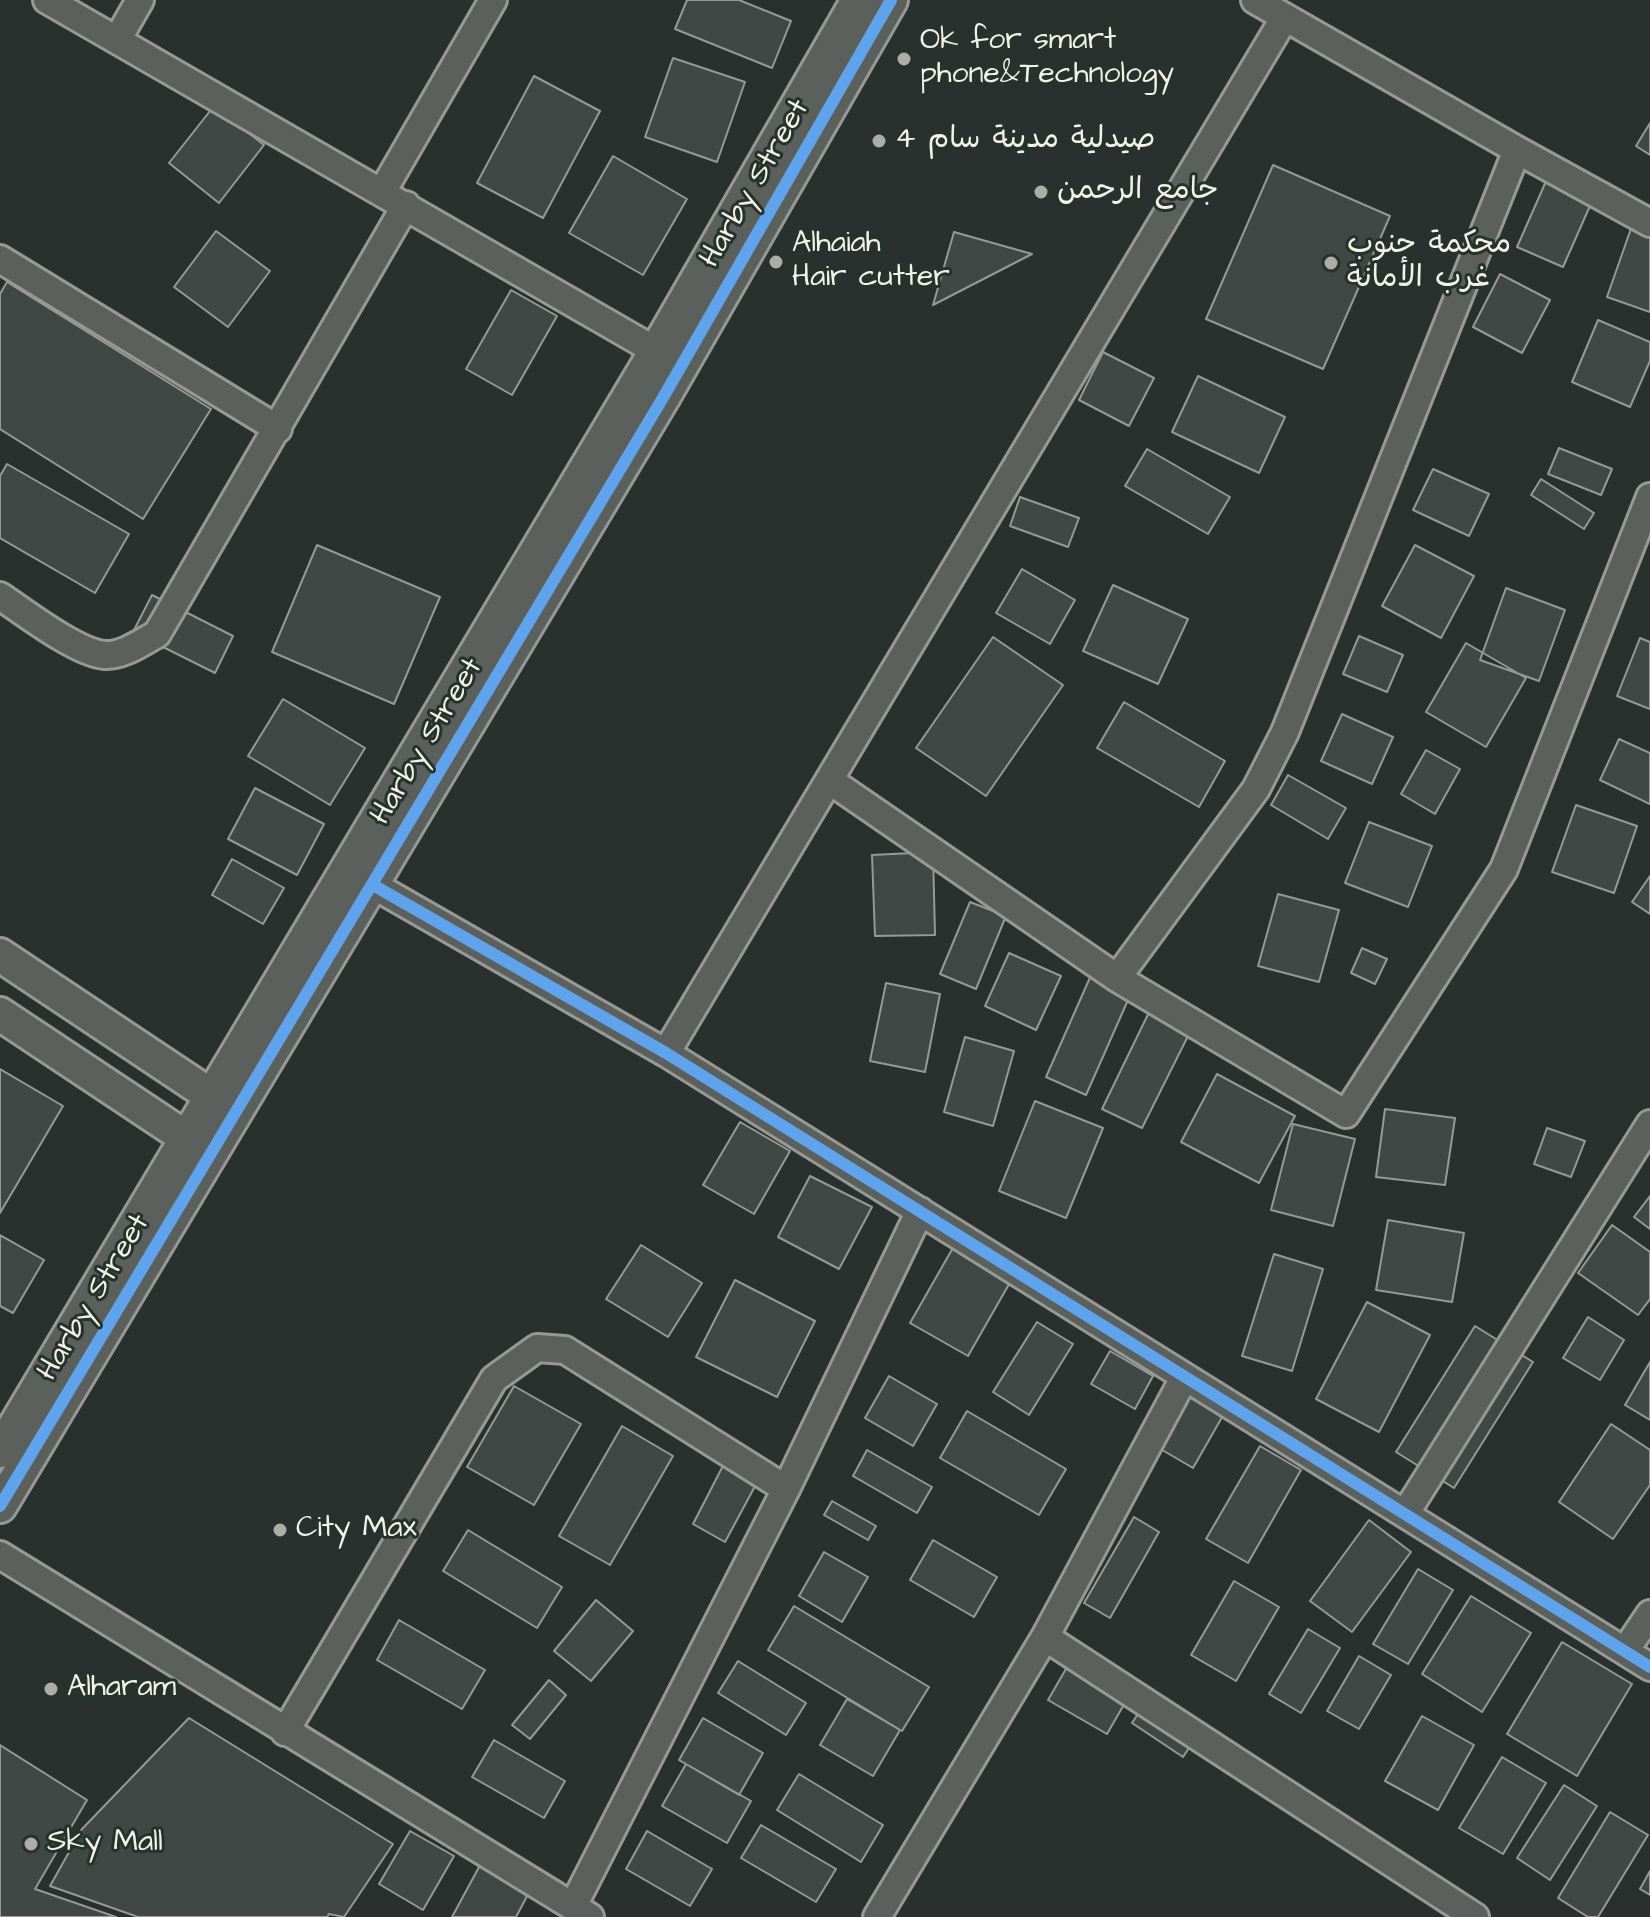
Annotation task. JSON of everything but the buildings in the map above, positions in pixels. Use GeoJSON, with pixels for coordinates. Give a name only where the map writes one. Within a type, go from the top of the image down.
{"type":"FeatureCollection","features":[{"type":"Feature","properties":{"kind":"street"},"geometry":{"type":"LineString","coordinates":[[47,0],[656,351]]}},
{"type":"Feature","properties":{"kind":"street"},"geometry":{"type":"LineString","coordinates":[[117,40],[140,0]]}},
{"type":"Feature","properties":{"kind":"street"},"geometry":{"type":"LineString","coordinates":[[382,192],[493,0]]}},
{"type":"Feature","properties":{"kind":"street","name":"Harby Street"},"geometry":{"type":"LineString","coordinates":[[0,1451],[656,351],[858,0]]}},
{"type":"Feature","properties":{"kind":"street","name":"Harby Street"},"geometry":{"type":"LineString","coordinates":[[0,1506],[664,396],[891,0]]}},
{"type":"Feature","properties":{"kind":"street"},"geometry":{"type":"LineString","coordinates":[[1255,0],[1650,223]]}},
{"type":"Feature","properties":{"kind":"street"},"geometry":{"type":"LineString","coordinates":[[666,1053],[1285,17]]}},
{"type":"Feature","properties":{"kind":"street"},"geometry":{"type":"LineString","coordinates":[[1117,978],[1256,789],[1285,732],[1517,150]]}},
{"type":"Feature","properties":{"kind":"street"},"geometry":{"type":"LineString","coordinates":[[0,596],[72,643],[104,655],[129,649],[157,634],[406,205]]}},
{"type":"Feature","properties":{"kind":"street"},"geometry":{"type":"LineString","coordinates":[[0,259],[278,429]]}},
{"type":"Feature","properties":{"kind":"street"},"geometry":{"type":"LineString","coordinates":[[829,780],[1117,978],[1346,1114],[1504,869],[1650,497]]}},
{"type":"Feature","properties":{"kind":"street"},"geometry":{"type":"LineString","coordinates":[[373,885],[666,1053],[1650,1667]]}},
{"type":"Feature","properties":{"kind":"street"},"geometry":{"type":"LineString","coordinates":[[0,955],[213,1097]]}},
{"type":"Feature","properties":{"kind":"street"},"geometry":{"type":"LineString","coordinates":[[0,1014],[188,1139]]}},
{"type":"Feature","properties":{"kind":"street"},"geometry":{"type":"LineString","coordinates":[[1405,1514],[1650,1124]]}},
{"type":"Feature","properties":{"kind":"street"},"geometry":{"type":"LineString","coordinates":[[0,1555],[581,1912],[920,1211]]}},
{"type":"Feature","properties":{"kind":"street"},"geometry":{"type":"LineString","coordinates":[[285,1732],[494,1379],[537,1348],[565,1350],[786,1489]]}},
{"type":"Feature","properties":{"kind":"street"},"geometry":{"type":"LineString","coordinates":[[877,1917],[1045,1637],[1184,1378]]}},
{"type":"Feature","properties":{"kind":"street"},"geometry":{"type":"LineString","coordinates":[[1625,1651],[1650,1614]]}},
{"type":"Feature","properties":{"kind":"street"},"geometry":{"type":"LineString","coordinates":[[1045,1637],[1475,1917]]}},
{"type":"Feature","properties":{"kind":"cycle path"},"geometry":{"type":"LineString","coordinates":[[0,1506],[664,396],[891,0]]}},
{"type":"Feature","properties":{"kind":"cycle path"},"geometry":{"type":"LineString","coordinates":[[373,885],[666,1053],[1650,1667]]}},
{"type":"Feature","properties":{"kind":"place","name":"Ok for smart phone&Technology"},"geometry":{"type":"Point","coordinates":[904,59]}},
{"type":"Feature","properties":{"kind":"place","name":"صيدلية مدينة سام 4"},"geometry":{"type":"Point","coordinates":[879,141]}},
{"type":"Feature","properties":{"kind":"place","name":"جامع الرحمن"},"geometry":{"type":"Point","coordinates":[1041,192]}},
{"type":"Feature","properties":{"kind":"place","name":"Alhaiah Hair cutter"},"geometry":{"type":"Point","coordinates":[776,262]}},
{"type":"Feature","properties":{"kind":"place","name":"محكمة جنوب غرب الأمانة"},"geometry":{"type":"Point","coordinates":[1331,263]}},
{"type":"Feature","properties":{"kind":"place","name":"City Max"},"geometry":{"type":"Point","coordinates":[280,1530]}},
{"type":"Feature","properties":{"kind":"place","name":"Alharam"},"geometry":{"type":"Point","coordinates":[51,1689]}},
{"type":"Feature","properties":{"kind":"place","name":"Sky Mall"},"geometry":{"type":"Point","coordinates":[31,1844]}}]}
